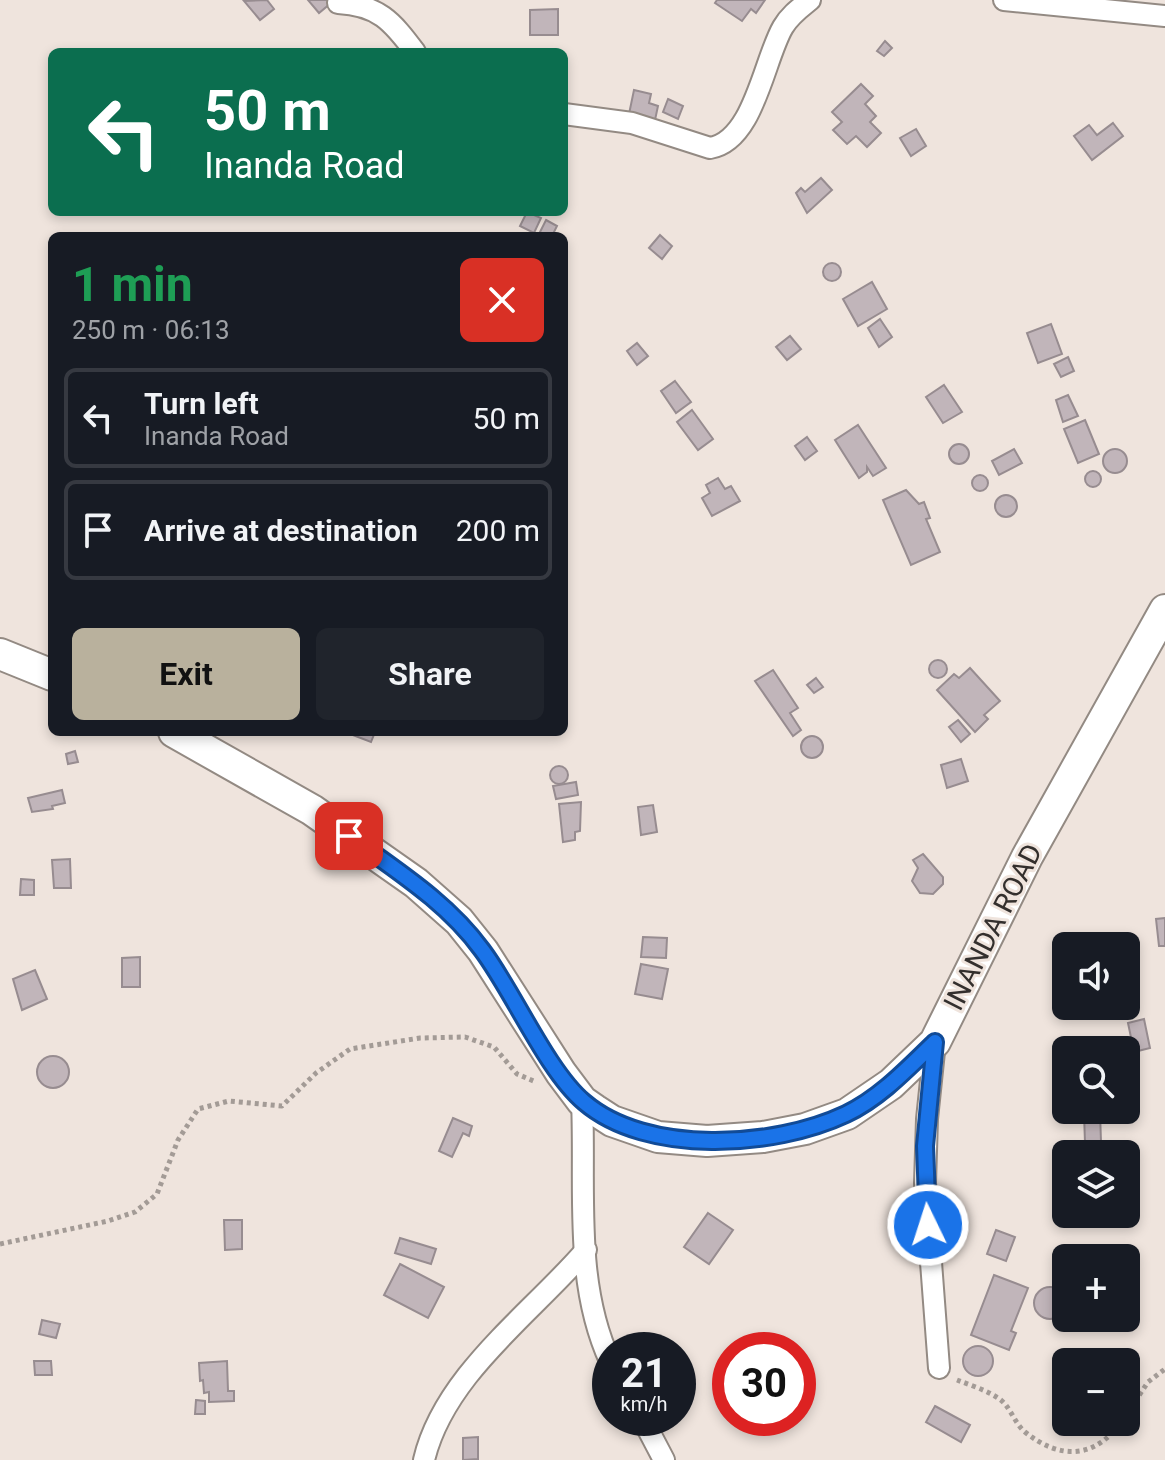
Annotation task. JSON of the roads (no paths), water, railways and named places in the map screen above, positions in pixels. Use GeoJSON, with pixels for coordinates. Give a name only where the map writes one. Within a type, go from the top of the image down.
{"type":"FeatureCollection","features":[{"type":"Feature","properties":{"kind":"street"},"geometry":{"type":"LineString","coordinates":[[568,115],[632,123],[702,146],[722,145],[749,111],[783,27],[810,0]]}},
{"type":"Feature","properties":{"kind":"street"},"geometry":{"type":"LineString","coordinates":[[1004,0],[1165,16]]}},
{"type":"Feature","properties":{"kind":"street"},"geometry":{"type":"LineString","coordinates":[[338,3],[377,10],[411,48]]}},
{"type":"Feature","properties":{"kind":"street","name":"INANDA ROAD"},"geometry":{"type":"LineString","coordinates":[[181,736],[312,810],[416,883],[449,912],[483,951],[582,1101],[612,1121],[658,1137],[707,1141],[763,1137],[805,1129],[847,1114],[891,1084],[935,1042],[1027,857],[1165,610]]}},
{"type":"Feature","properties":{"kind":"street"},"geometry":{"type":"LineString","coordinates":[[0,654],[48,673]]}},
{"type":"Feature","properties":{"kind":"street"},"geometry":{"type":"LineString","coordinates":[[935,1042],[927,1119],[925,1183],[939,1368]]}},
{"type":"Feature","properties":{"kind":"street"},"geometry":{"type":"LineString","coordinates":[[582,1101],[590,1308],[599,1332]]}},
{"type":"Feature","properties":{"kind":"street"},"geometry":{"type":"LineString","coordinates":[[424,1460],[430,1435],[438,1419],[473,1371],[506,1331],[557,1284],[586,1250]]}},
{"type":"Feature","properties":{"kind":"street"},"geometry":{"type":"LineString","coordinates":[[651,1436],[664,1460]]}}]}
